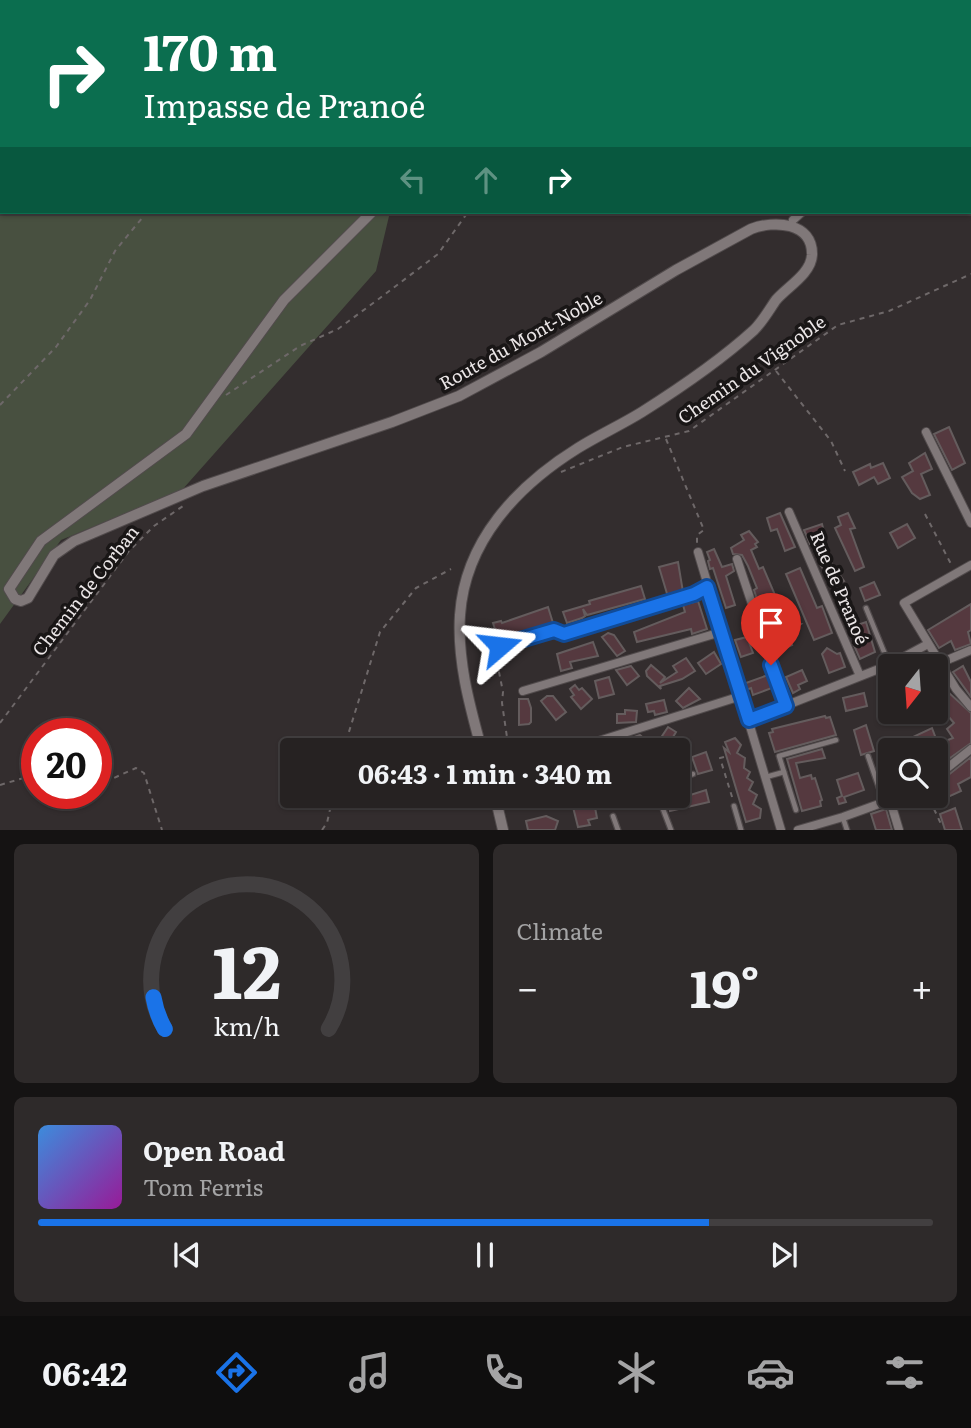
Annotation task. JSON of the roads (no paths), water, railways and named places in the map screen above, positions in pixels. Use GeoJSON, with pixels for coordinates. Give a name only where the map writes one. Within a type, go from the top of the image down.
{"type":"FeatureCollection","features":[{"type":"Feature","properties":{"kind":"street","name":"Route du Mont-Noble"},"geometry":{"type":"LineString","coordinates":[[370,214],[293,290],[186,434],[41,541],[13,581],[10,595],[18,600],[28,598],[54,555],[74,541],[202,486],[392,422],[482,384],[751,229],[781,223],[795,227],[805,236],[811,247],[809,266],[780,295],[754,330],[663,398],[580,447],[544,473],[513,501],[487,530],[474,556],[464,587],[459,625],[462,663],[479,738]]}},
{"type":"Feature","properties":{"kind":"street"},"geometry":{"type":"LineString","coordinates":[[793,220],[800,214]]}},
{"type":"Feature","properties":{"kind":"street"},"geometry":{"type":"LineString","coordinates":[[926,432],[971,523]]}},
{"type":"Feature","properties":{"kind":"street","name":"Rue de Pranoé"},"geometry":{"type":"LineString","coordinates":[[789,512],[811,557],[860,676]]}},
{"type":"Feature","properties":{"kind":"street"},"geometry":{"type":"LineString","coordinates":[[698,552],[782,830]]}},
{"type":"Feature","properties":{"kind":"street"},"geometry":{"type":"LineString","coordinates":[[737,559],[786,706]]}},
{"type":"Feature","properties":{"kind":"street"},"geometry":{"type":"LineString","coordinates":[[934,654],[904,603],[971,565]]}},
{"type":"Feature","properties":{"kind":"street"},"geometry":{"type":"LineString","coordinates":[[523,691],[721,632]]}},
{"type":"Feature","properties":{"kind":"street"},"geometry":{"type":"LineString","coordinates":[[909,654],[928,644]]}},
{"type":"Feature","properties":{"kind":"street"},"geometry":{"type":"LineString","coordinates":[[948,660],[971,650]]}},
{"type":"Feature","properties":{"kind":"street"},"geometry":{"type":"LineString","coordinates":[[749,720],[878,669]]}},
{"type":"Feature","properties":{"kind":"street"},"geometry":{"type":"LineString","coordinates":[[948,674],[971,707]]}},
{"type":"Feature","properties":{"kind":"street"},"geometry":{"type":"LineString","coordinates":[[609,738],[741,696]]}},
{"type":"Feature","properties":{"kind":"street"},"geometry":{"type":"LineString","coordinates":[[948,768],[971,749]]}},
{"type":"Feature","properties":{"kind":"street"},"geometry":{"type":"LineString","coordinates":[[801,829],[878,805]]}},
{"type":"Feature","properties":{"kind":"street"},"geometry":{"type":"LineString","coordinates":[[498,808],[503,830]]}},
{"type":"Feature","properties":{"kind":"street"},"geometry":{"type":"LineString","coordinates":[[890,808],[899,830]]}},
{"type":"Feature","properties":{"kind":"lane"},"geometry":{"type":"LineString","coordinates":[[500,646],[554,630],[564,634],[694,594],[707,587]]}},
{"type":"Feature","properties":{"kind":"lane"},"geometry":{"type":"LineString","coordinates":[[866,608],[885,654]]}},
{"type":"Feature","properties":{"kind":"lane"},"geometry":{"type":"LineString","coordinates":[[796,810],[779,756],[836,740]]}},
{"type":"Feature","properties":{"kind":"lane"},"geometry":{"type":"LineString","coordinates":[[868,756],[878,780]]}},
{"type":"Feature","properties":{"kind":"lane"},"geometry":{"type":"LineString","coordinates":[[766,776],[784,772]]}},
{"type":"Feature","properties":{"kind":"lane"},"geometry":{"type":"LineString","coordinates":[[735,805],[741,830]]}},
{"type":"Feature","properties":{"kind":"lane"},"geometry":{"type":"LineString","coordinates":[[663,808],[671,830]]}},
{"type":"Feature","properties":{"kind":"lane"},"geometry":{"type":"LineString","coordinates":[[613,816],[618,830]]}},
{"type":"Feature","properties":{"kind":"lane"},"geometry":{"type":"LineString","coordinates":[[843,817],[847,830]]}}]}
